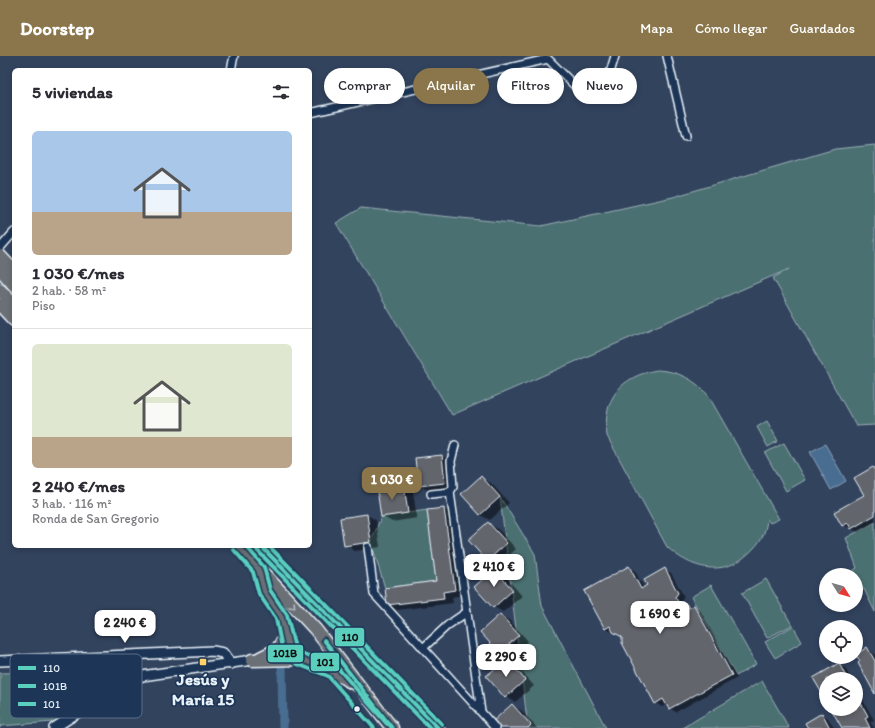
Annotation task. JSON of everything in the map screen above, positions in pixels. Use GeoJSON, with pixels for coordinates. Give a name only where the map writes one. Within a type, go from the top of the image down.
{"type":"FeatureCollection","features":[{"type":"Feature","properties":{"kind":"highway"},"geometry":{"type":"LineString","coordinates":[[0,256],[12,270]]}},
{"type":"Feature","properties":{"kind":"highway"},"geometry":{"type":"LineString","coordinates":[[0,269],[12,283]]}},
{"type":"Feature","properties":{"kind":"highway"},"geometry":{"type":"LineString","coordinates":[[0,290],[12,303]]}},
{"type":"Feature","properties":{"kind":"highway"},"geometry":{"type":"LineString","coordinates":[[0,305],[12,318]]}},
{"type":"Feature","properties":{"kind":"highway"},"geometry":{"type":"LineString","coordinates":[[240,548],[315,629],[365,691],[392,728]]}},
{"type":"Feature","properties":{"kind":"highway"},"geometry":{"type":"LineString","coordinates":[[263,548],[438,728]]}},
{"type":"Feature","properties":{"kind":"highway"},"geometry":{"type":"LineString","coordinates":[[259,569],[264,592],[282,617],[285,628],[285,636],[290,650],[300,659],[332,671],[365,691]]}},
{"type":"Feature","properties":{"kind":"highway"},"geometry":{"type":"LineString","coordinates":[[252,660],[273,653],[282,644],[285,636]]}},
{"type":"Feature","properties":{"kind":"highway"},"geometry":{"type":"LineString","coordinates":[[252,660],[300,659]]}},
{"type":"Feature","properties":{"kind":"street"},"geometry":{"type":"LineString","coordinates":[[231,68],[234,56]]}},
{"type":"Feature","properties":{"kind":"street"},"geometry":{"type":"LineString","coordinates":[[312,113],[548,59],[576,87],[586,90],[599,86],[609,76],[615,56]]}},
{"type":"Feature","properties":{"kind":"street"},"geometry":{"type":"LineString","coordinates":[[667,56],[686,136]]}},
{"type":"Feature","properties":{"kind":"street"},"geometry":{"type":"LineString","coordinates":[[0,248],[12,234]]}},
{"type":"Feature","properties":{"kind":"street"},"geometry":{"type":"LineString","coordinates":[[454,445],[451,461],[453,488],[450,492],[481,712]]}},
{"type":"Feature","properties":{"kind":"street"},"geometry":{"type":"LineString","coordinates":[[432,494],[450,492]]}},
{"type":"Feature","properties":{"kind":"street"},"geometry":{"type":"LineString","coordinates":[[368,548],[374,594],[495,728]]}},
{"type":"Feature","properties":{"kind":"street"},"geometry":{"type":"LineString","coordinates":[[423,648],[448,625],[468,612]]}},
{"type":"Feature","properties":{"kind":"street"},"geometry":{"type":"LineString","coordinates":[[142,654],[213,651],[223,653],[231,664]]}},
{"type":"Feature","properties":{"kind":"street"},"geometry":{"type":"LineString","coordinates":[[142,677],[158,673],[252,660]]}},
{"type":"Feature","properties":{"kind":"street"},"geometry":{"type":"LineString","coordinates":[[0,661],[10,661]]}},
{"type":"Feature","properties":{"kind":"street"},"geometry":{"type":"LineString","coordinates":[[55,727],[69,718]]}},
{"type":"Feature","properties":{"kind":"green space"},"geometry":{"type":"Polygon","coordinates":[[[875,145],[875,425],[856,426],[773,278],[789,269],[452,415],[336,223],[361,208],[541,226],[673,197],[835,149],[875,145]]]}},
{"type":"Feature","properties":{"kind":"green space"},"geometry":{"type":"Polygon","coordinates":[[[657,370],[679,374],[697,384],[708,395],[779,519],[770,523],[767,519],[762,538],[749,553],[739,561],[729,566],[707,568],[697,565],[676,555],[667,547],[607,436],[606,423],[608,411],[611,400],[617,391],[633,378],[644,373],[657,370]]]}},
{"type":"Feature","properties":{"kind":"green space"},"geometry":{"type":"Polygon","coordinates":[[[767,421],[778,441],[768,447],[757,427],[767,421]]]}},
{"type":"Feature","properties":{"kind":"green space"},"geometry":{"type":"Polygon","coordinates":[[[784,443],[805,480],[786,491],[765,453],[784,443]]]}},
{"type":"Feature","properties":{"kind":"green space"},"geometry":{"type":"Polygon","coordinates":[[[500,497],[535,554],[542,606],[606,728],[528,728],[500,497]]]}},
{"type":"Feature","properties":{"kind":"green space"},"geometry":{"type":"Polygon","coordinates":[[[427,510],[436,581],[385,588],[371,542],[381,517],[427,510]]]}},
{"type":"Feature","properties":{"kind":"green space"},"geometry":{"type":"Polygon","coordinates":[[[875,522],[875,612],[863,589],[863,568],[857,568],[846,538],[875,522]]]}},
{"type":"Feature","properties":{"kind":"green space"},"geometry":{"type":"Polygon","coordinates":[[[766,579],[792,625],[767,638],[742,593],[766,579]]]}},
{"type":"Feature","properties":{"kind":"green space"},"geometry":{"type":"Polygon","coordinates":[[[711,585],[756,664],[736,676],[691,597],[711,585]]]}},
{"type":"Feature","properties":{"kind":"green space"},"geometry":{"type":"Polygon","coordinates":[[[793,626],[802,642],[775,658],[765,642],[793,626]]]}},
{"type":"Feature","properties":{"kind":"green space"},"geometry":{"type":"Polygon","coordinates":[[[0,673],[10,673],[10,718],[59,718],[53,722],[0,726],[0,673]]]}},
{"type":"Feature","properties":{"kind":"green space"},"geometry":{"type":"Polygon","coordinates":[[[762,681],[789,728],[682,728],[762,681]]]}},
{"type":"Feature","properties":{"kind":"water"},"geometry":{"type":"Polygon","coordinates":[[[825,444],[846,481],[831,490],[810,452],[825,444]]]}},
{"type":"Feature","properties":{"kind":"building"},"geometry":{"type":"Polygon","coordinates":[[[442,455],[445,483],[418,486],[415,458],[442,455]]]}},
{"type":"Feature","properties":{"kind":"building"},"geometry":{"type":"Polygon","coordinates":[[[873,467],[875,471],[875,515],[851,529],[848,523],[842,526],[834,512],[864,495],[854,478],[873,467]]]}},
{"type":"Feature","properties":{"kind":"building"},"geometry":{"type":"Polygon","coordinates":[[[481,476],[500,497],[480,515],[461,494],[481,476]]]}},
{"type":"Feature","properties":{"kind":"building"},"geometry":{"type":"Polygon","coordinates":[[[404,485],[408,513],[381,517],[377,489],[404,485]]]}},
{"type":"Feature","properties":{"kind":"building"},"geometry":{"type":"Polygon","coordinates":[[[444,508],[455,590],[443,592],[444,598],[387,605],[385,588],[436,581],[427,510],[444,508]]]}},
{"type":"Feature","properties":{"kind":"building"},"geometry":{"type":"Polygon","coordinates":[[[367,514],[371,542],[344,546],[340,518],[367,514]]]}},
{"type":"Feature","properties":{"kind":"building"},"geometry":{"type":"Polygon","coordinates":[[[488,522],[507,543],[487,561],[468,540],[488,522]]]}},
{"type":"Feature","properties":{"kind":"building"},"geometry":{"type":"Polygon","coordinates":[[[629,566],[641,589],[647,585],[644,580],[665,568],[678,593],[675,597],[679,603],[686,603],[689,608],[694,605],[732,675],[669,709],[663,699],[655,704],[622,643],[622,637],[613,632],[610,626],[605,629],[584,591],[629,566]]]}},
{"type":"Feature","properties":{"kind":"building"},"geometry":{"type":"Polygon","coordinates":[[[494,569],[513,590],[493,608],[474,587],[494,569]]]}},
{"type":"Feature","properties":{"kind":"building"},"geometry":{"type":"Polygon","coordinates":[[[500,614],[519,635],[499,653],[480,632],[500,614]]]}},
{"type":"Feature","properties":{"kind":"building"},"geometry":{"type":"Polygon","coordinates":[[[867,647],[875,661],[875,694],[859,664],[863,664],[863,650],[867,647]]]}},
{"type":"Feature","properties":{"kind":"building"},"geometry":{"type":"Polygon","coordinates":[[[507,659],[525,680],[505,698],[486,676],[507,659]]]}},
{"type":"Feature","properties":{"kind":"building"},"geometry":{"type":"Polygon","coordinates":[[[840,664],[844,672],[823,672],[840,664]]]}},
{"type":"Feature","properties":{"kind":"building"},"geometry":{"type":"Polygon","coordinates":[[[819,675],[819,688],[813,678],[819,675]]]}},
{"type":"Feature","properties":{"kind":"building"},"geometry":{"type":"Polygon","coordinates":[[[512,704],[531,725],[528,728],[498,728],[492,722],[512,704]]]}},
{"type":"Feature","properties":{"kind":"building"},"geometry":{"type":"Polygon","coordinates":[[[863,707],[868,716],[865,718],[870,728],[842,728],[835,716],[863,716],[863,707]]]}},
{"type":"Feature","properties":{"kind":"building"},"geometry":{"type":"Polygon","coordinates":[[[819,715],[824,716],[830,728],[808,728],[805,723],[819,715]]]}},
{"type":"Feature","properties":{"kind":"waterway"},"geometry":{"type":"LineString","coordinates":[[282,665],[283,728]]}},
{"type":"Feature","properties":{"kind":"transit line","name":"101"},"geometry":{"type":"LineString","coordinates":[[248,548],[264,567],[270,590],[287,615],[294,644],[297,649],[303,654],[336,666],[387,724]]}},
{"type":"Feature","properties":{"kind":"transit line","name":"110"},"geometry":{"type":"LineString","coordinates":[[263,548],[438,728]]}},
{"type":"Feature","properties":{"kind":"transit line","name":"101"},"geometry":{"type":"LineString","coordinates":[[271,548],[442,724]]}},
{"type":"Feature","properties":{"kind":"transit line","name":"101B"},"geometry":{"type":"LineString","coordinates":[[234,550],[253,572],[259,594],[276,619],[282,648],[287,656],[297,664],[328,676],[374,728]]}},
{"type":"Feature","properties":{"kind":"transit line","name":"101B"},"geometry":{"type":"LineString","coordinates":[[257,550],[430,728]]}},
{"type":"Feature","properties":{"kind":"transit line","name":"110"},"geometry":{"type":"LineString","coordinates":[[324,640],[392,728]]}},
{"type":"Feature","properties":{"kind":"place","name":"Jesús y María 15"},"geometry":{"type":"Point","coordinates":[203,662]}}]}
